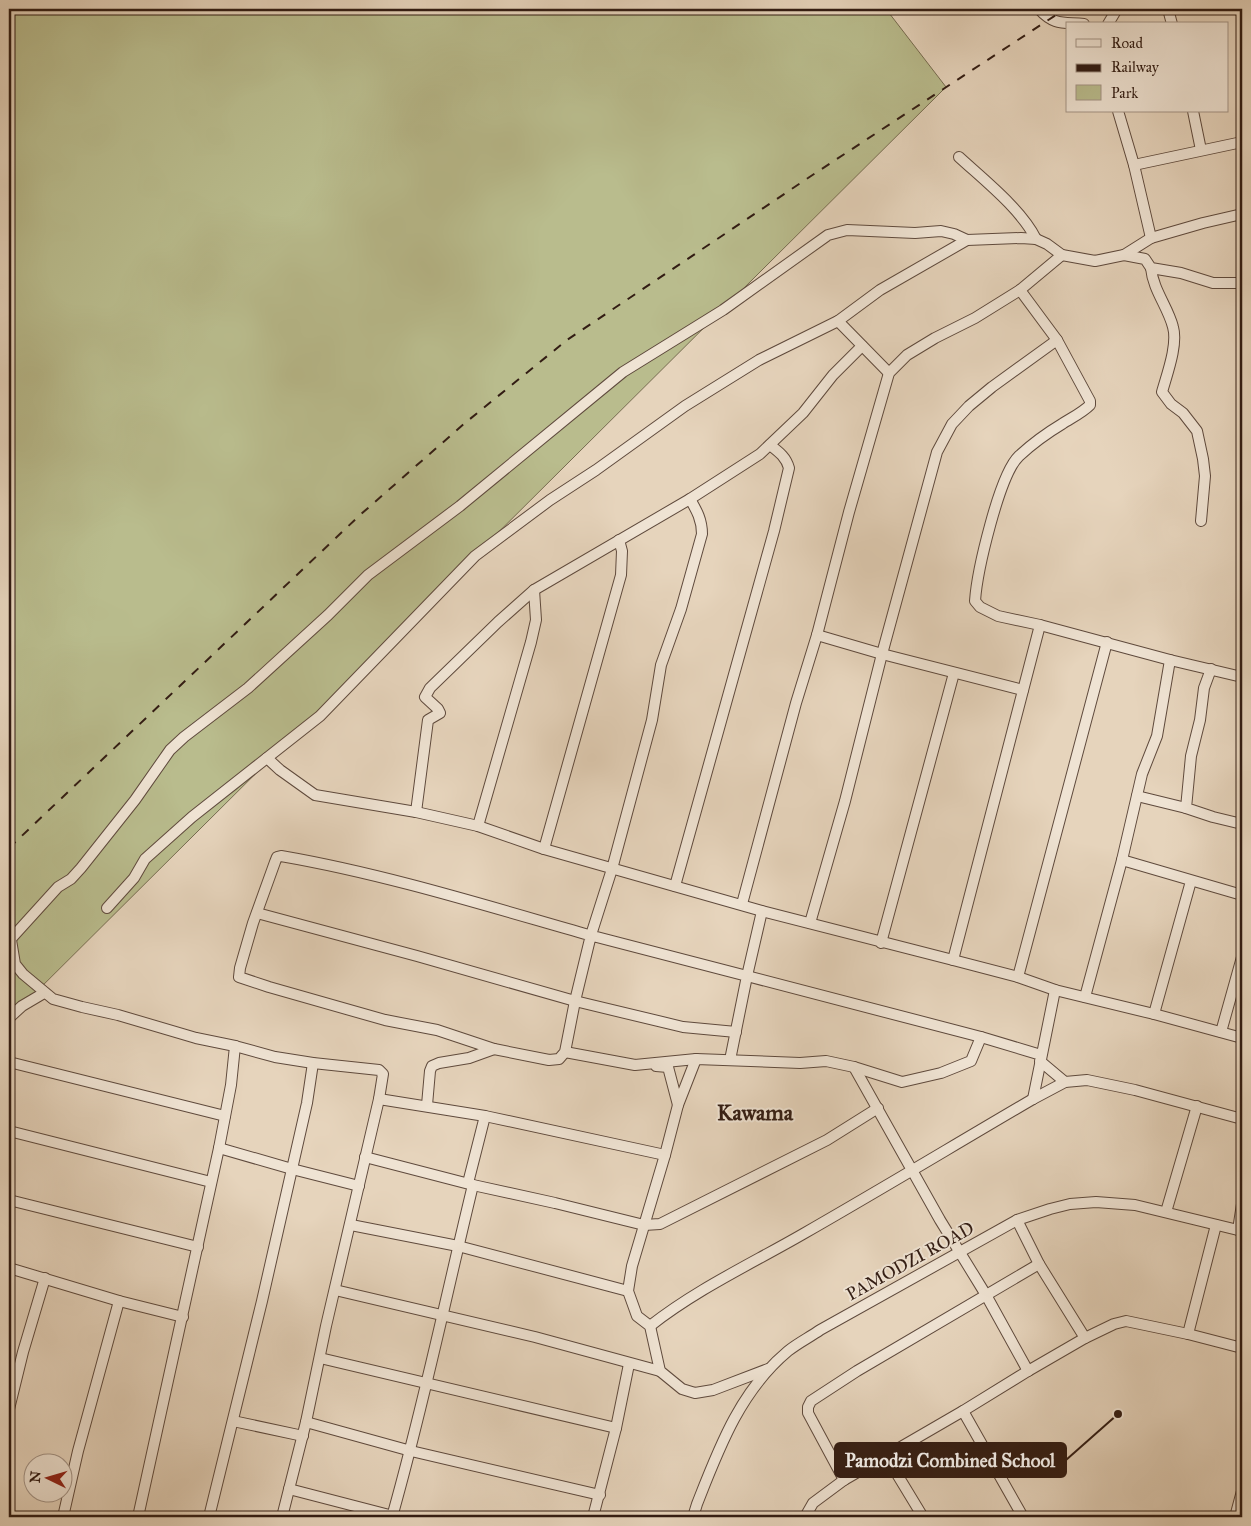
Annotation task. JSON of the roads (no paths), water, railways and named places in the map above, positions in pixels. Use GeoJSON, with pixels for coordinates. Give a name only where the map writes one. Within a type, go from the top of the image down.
{"type":"FeatureCollection","features":[{"type":"Feature","properties":{"kind":"street"},"geometry":{"type":"LineString","coordinates":[[1039,9],[1049,20],[1066,23]]}},
{"type":"Feature","properties":{"kind":"street"},"geometry":{"type":"LineString","coordinates":[[1109,22],[1117,9]]}},
{"type":"Feature","properties":{"kind":"street"},"geometry":{"type":"LineString","coordinates":[[1168,9],[1171,22]]}},
{"type":"Feature","properties":{"kind":"street"},"geometry":{"type":"LineString","coordinates":[[1240,9],[1242,16]]}},
{"type":"Feature","properties":{"kind":"street"},"geometry":{"type":"LineString","coordinates":[[1118,112],[1134,165],[1151,238]]}},
{"type":"Feature","properties":{"kind":"street"},"geometry":{"type":"LineString","coordinates":[[1193,112],[1201,150]]}},
{"type":"Feature","properties":{"kind":"street"},"geometry":{"type":"LineString","coordinates":[[1134,165],[1242,142]]}},
{"type":"Feature","properties":{"kind":"street"},"geometry":{"type":"LineString","coordinates":[[959,157],[1014,209],[1025,221],[1036,239]]}},
{"type":"Feature","properties":{"kind":"street"},"geometry":{"type":"LineString","coordinates":[[282,1517],[303,1436],[383,1074],[379,1070],[276,1057],[196,1038],[118,1015],[53,999],[22,974],[15,964],[10,940],[58,887],[71,879],[81,868],[135,800],[170,750],[248,688],[328,615],[368,575],[460,506],[623,372],[724,310],[775,271],[833,233],[847,230],[915,233],[941,231],[967,240],[1036,239],[1047,244],[1062,255],[1095,261],[1124,254],[1151,238],[1242,214]]}},
{"type":"Feature","properties":{"kind":"street"},"geometry":{"type":"LineString","coordinates":[[107,908],[134,878],[146,860],[192,817],[320,716],[475,556],[550,500],[596,470],[684,406],[759,360],[838,321],[880,290],[967,240]]}},
{"type":"Feature","properties":{"kind":"street"},"geometry":{"type":"LineString","coordinates":[[1124,254],[1145,259],[1151,268],[1156,288],[1172,326],[1174,339],[1162,392],[1171,404],[1183,413],[1197,432],[1205,476],[1201,521]]}},
{"type":"Feature","properties":{"kind":"street"},"geometry":{"type":"LineString","coordinates":[[742,904],[796,703],[817,635],[849,512],[889,373],[914,350],[975,318],[1020,290],[1062,255]]}},
{"type":"Feature","properties":{"kind":"street"},"geometry":{"type":"LineString","coordinates":[[1151,268],[1181,273],[1213,283],[1242,283]]}},
{"type":"Feature","properties":{"kind":"street"},"geometry":{"type":"LineString","coordinates":[[1020,290],[1057,340],[1090,401],[1090,405],[1018,457],[1011,466],[997,502],[985,548],[975,600],[980,607],[998,616],[1040,624],[1170,660],[1242,677]]}},
{"type":"Feature","properties":{"kind":"street"},"geometry":{"type":"LineString","coordinates":[[838,321],[889,373]]}},
{"type":"Feature","properties":{"kind":"street"},"geometry":{"type":"LineString","coordinates":[[810,923],[845,801],[882,654],[937,452],[952,424],[992,387],[1057,340]]}},
{"type":"Feature","properties":{"kind":"street"},"geometry":{"type":"LineString","coordinates":[[416,812],[428,720],[440,713],[425,695],[456,662],[534,590],[690,499],[760,454],[803,413],[833,376],[862,346]]}},
{"type":"Feature","properties":{"kind":"street"},"geometry":{"type":"LineString","coordinates":[[675,886],[774,532],[789,468],[787,461],[770,445]]}},
{"type":"Feature","properties":{"kind":"street"},"geometry":{"type":"LineString","coordinates":[[690,499],[700,515],[702,534],[681,609],[661,665],[652,720],[612,869],[592,935],[575,1001],[565,1052],[559,1058],[549,1060],[494,1049],[438,1030],[384,1020],[240,979],[240,968],[257,913],[277,857],[281,856],[380,877],[592,935],[981,1038],[1040,1058],[1065,1082]]}},
{"type":"Feature","properties":{"kind":"street"},"geometry":{"type":"LineString","coordinates":[[544,850],[621,575],[622,551],[619,540]]}},
{"type":"Feature","properties":{"kind":"street"},"geometry":{"type":"LineString","coordinates":[[478,826],[531,642],[536,614],[534,590]]}},
{"type":"Feature","properties":{"kind":"street"},"geometry":{"type":"LineString","coordinates":[[953,960],[1040,624]]}},
{"type":"Feature","properties":{"kind":"street"},"geometry":{"type":"LineString","coordinates":[[817,635],[882,654],[1023,690]]}},
{"type":"Feature","properties":{"kind":"street"},"geometry":{"type":"LineString","coordinates":[[1018,977],[1108,642]]}},
{"type":"Feature","properties":{"kind":"street"},"geometry":{"type":"LineString","coordinates":[[1085,997],[1122,860],[1142,774],[1157,736],[1170,660]]}},
{"type":"Feature","properties":{"kind":"street"},"geometry":{"type":"LineString","coordinates":[[1186,808],[1191,756],[1200,720],[1204,688],[1211,669]]}},
{"type":"Feature","properties":{"kind":"street"},"geometry":{"type":"LineString","coordinates":[[881,943],[954,673]]}},
{"type":"Feature","properties":{"kind":"street"},"geometry":{"type":"LineString","coordinates":[[267,758],[280,770],[315,795],[416,812],[478,826],[544,850],[762,911],[1018,977],[1055,990],[1242,1038]]}},
{"type":"Feature","properties":{"kind":"street"},"geometry":{"type":"LineString","coordinates":[[1137,796],[1242,824]]}},
{"type":"Feature","properties":{"kind":"street"},"geometry":{"type":"LineString","coordinates":[[1122,860],[1242,895]]}},
{"type":"Feature","properties":{"kind":"street"},"geometry":{"type":"LineString","coordinates":[[1154,1014],[1191,881]]}},
{"type":"Feature","properties":{"kind":"street"},"geometry":{"type":"LineString","coordinates":[[730,1060],[762,911]]}},
{"type":"Feature","properties":{"kind":"street"},"geometry":{"type":"LineString","coordinates":[[257,913],[575,1001],[683,1027],[736,1032]]}},
{"type":"Feature","properties":{"kind":"street"},"geometry":{"type":"LineString","coordinates":[[1221,1032],[1242,957]]}},
{"type":"Feature","properties":{"kind":"street"},"geometry":{"type":"LineString","coordinates":[[1033,1099],[1055,990]]}},
{"type":"Feature","properties":{"kind":"street"},"geometry":{"type":"LineString","coordinates":[[9,1018],[22,1006],[44,993]]}},
{"type":"Feature","properties":{"kind":"street"},"geometry":{"type":"LineString","coordinates":[[636,1065],[696,1059],[800,1063],[826,1062],[854,1067],[902,1082],[941,1072],[971,1061],[981,1038]]}},
{"type":"Feature","properties":{"kind":"street"},"geometry":{"type":"LineString","coordinates":[[138,1517],[219,1148],[231,1085],[235,1046]]}},
{"type":"Feature","properties":{"kind":"street"},"geometry":{"type":"LineString","coordinates":[[427,1105],[432,1066],[480,1055],[494,1049]]}},
{"type":"Feature","properties":{"kind":"street"},"geometry":{"type":"LineString","coordinates":[[565,1052],[636,1065],[668,1067],[678,1105]]}},
{"type":"Feature","properties":{"kind":"street"},"geometry":{"type":"LineString","coordinates":[[660,1371],[650,1326],[637,1316],[628,1291],[632,1266],[678,1105],[696,1059]]}},
{"type":"Feature","properties":{"kind":"street"},"geometry":{"type":"LineString","coordinates":[[9,1062],[225,1116]]}},
{"type":"Feature","properties":{"kind":"street"},"geometry":{"type":"LineString","coordinates":[[209,1517],[292,1169],[307,1103],[313,1063]]}},
{"type":"Feature","properties":{"kind":"street"},"geometry":{"type":"LineString","coordinates":[[854,1067],[1028,1371]]}},
{"type":"Feature","properties":{"kind":"street"},"geometry":{"type":"LineString","coordinates":[[865,1085],[876,1074]]}},
{"type":"Feature","properties":{"kind":"street"},"geometry":{"type":"LineString","coordinates":[[650,1326],[672,1309],[731,1273],[825,1222],[1065,1082],[1087,1080],[1135,1090],[1242,1119]]}},
{"type":"Feature","properties":{"kind":"street"},"geometry":{"type":"LineString","coordinates":[[379,1098],[485,1116],[665,1155]]}},
{"type":"Feature","properties":{"kind":"street"},"geometry":{"type":"LineString","coordinates":[[1166,1212],[1197,1106]]}},
{"type":"Feature","properties":{"kind":"street"},"geometry":{"type":"LineString","coordinates":[[365,1157],[644,1225],[660,1224],[826,1140],[878,1108]]}},
{"type":"Feature","properties":{"kind":"street"},"geometry":{"type":"LineString","coordinates":[[289,1489],[394,1517],[458,1246],[485,1116]]}},
{"type":"Feature","properties":{"kind":"street"},"geometry":{"type":"LineString","coordinates":[[9,1131],[211,1182]]}},
{"type":"Feature","properties":{"kind":"street"},"geometry":{"type":"LineString","coordinates":[[219,1148],[359,1186]]}},
{"type":"Feature","properties":{"kind":"street"},"geometry":{"type":"LineString","coordinates":[[9,1200],[198,1247]]}},
{"type":"Feature","properties":{"kind":"street","name":"PAMODZI ROAD"},"geometry":{"type":"LineString","coordinates":[[693,1517],[728,1428],[743,1403],[769,1369],[789,1350],[820,1330],[1017,1220],[1070,1204],[1096,1202],[1135,1205],[1240,1231]]}},
{"type":"Feature","properties":{"kind":"street"},"geometry":{"type":"LineString","coordinates":[[1240,1231],[1242,1204]]}},
{"type":"Feature","properties":{"kind":"street"},"geometry":{"type":"LineString","coordinates":[[1017,1220],[1040,1264],[1085,1338]]}},
{"type":"Feature","properties":{"kind":"street"},"geometry":{"type":"LineString","coordinates":[[351,1225],[458,1246],[628,1291]]}},
{"type":"Feature","properties":{"kind":"street"},"geometry":{"type":"LineString","coordinates":[[1188,1334],[1216,1225]]}},
{"type":"Feature","properties":{"kind":"street"},"geometry":{"type":"LineString","coordinates":[[844,1480],[808,1414],[808,1407],[811,1401],[857,1371],[1040,1264]]}},
{"type":"Feature","properties":{"kind":"street"},"geometry":{"type":"LineString","coordinates":[[9,1268],[119,1301],[183,1316]]}},
{"type":"Feature","properties":{"kind":"street"},"geometry":{"type":"LineString","coordinates":[[9,1409],[23,1352],[45,1278]]}},
{"type":"Feature","properties":{"kind":"street"},"geometry":{"type":"LineString","coordinates":[[335,1290],[535,1337],[660,1371],[682,1389],[695,1393],[713,1390],[769,1369]]}},
{"type":"Feature","properties":{"kind":"street"},"geometry":{"type":"LineString","coordinates":[[63,1517],[78,1451],[119,1301]]}},
{"type":"Feature","properties":{"kind":"street"},"geometry":{"type":"LineString","coordinates":[[805,1517],[813,1503],[844,1480],[1085,1338],[1114,1324],[1126,1321],[1242,1348]]}},
{"type":"Feature","properties":{"kind":"street"},"geometry":{"type":"LineString","coordinates":[[320,1358],[616,1428]]}},
{"type":"Feature","properties":{"kind":"street"},"geometry":{"type":"LineString","coordinates":[[593,1517],[616,1428],[629,1364]]}},
{"type":"Feature","properties":{"kind":"street"},"geometry":{"type":"LineString","coordinates":[[963,1411],[1023,1517]]}},
{"type":"Feature","properties":{"kind":"street"},"geometry":{"type":"LineString","coordinates":[[233,1421],[303,1436]]}},
{"type":"Feature","properties":{"kind":"street"},"geometry":{"type":"LineString","coordinates":[[306,1422],[411,1451],[600,1495]]}},
{"type":"Feature","properties":{"kind":"street"},"geometry":{"type":"LineString","coordinates":[[886,1456],[923,1517]]}},
{"type":"Feature","properties":{"kind":"street"},"geometry":{"type":"LineString","coordinates":[[1235,1517],[1242,1491]]}},
{"type":"Feature","properties":{"kind":"railway"},"geometry":{"type":"LineString","coordinates":[[9,848],[360,515],[465,423],[567,340],[808,178],[1065,9]]}},
{"type":"Feature","properties":{"kind":"place","name":"Pamodzi Combined School"},"geometry":{"type":"Point","coordinates":[1118,1414]}},
{"type":"Feature","properties":{"kind":"district","name":"Kawama"},"geometry":{"type":"Point","coordinates":[755,1112]}}]}
